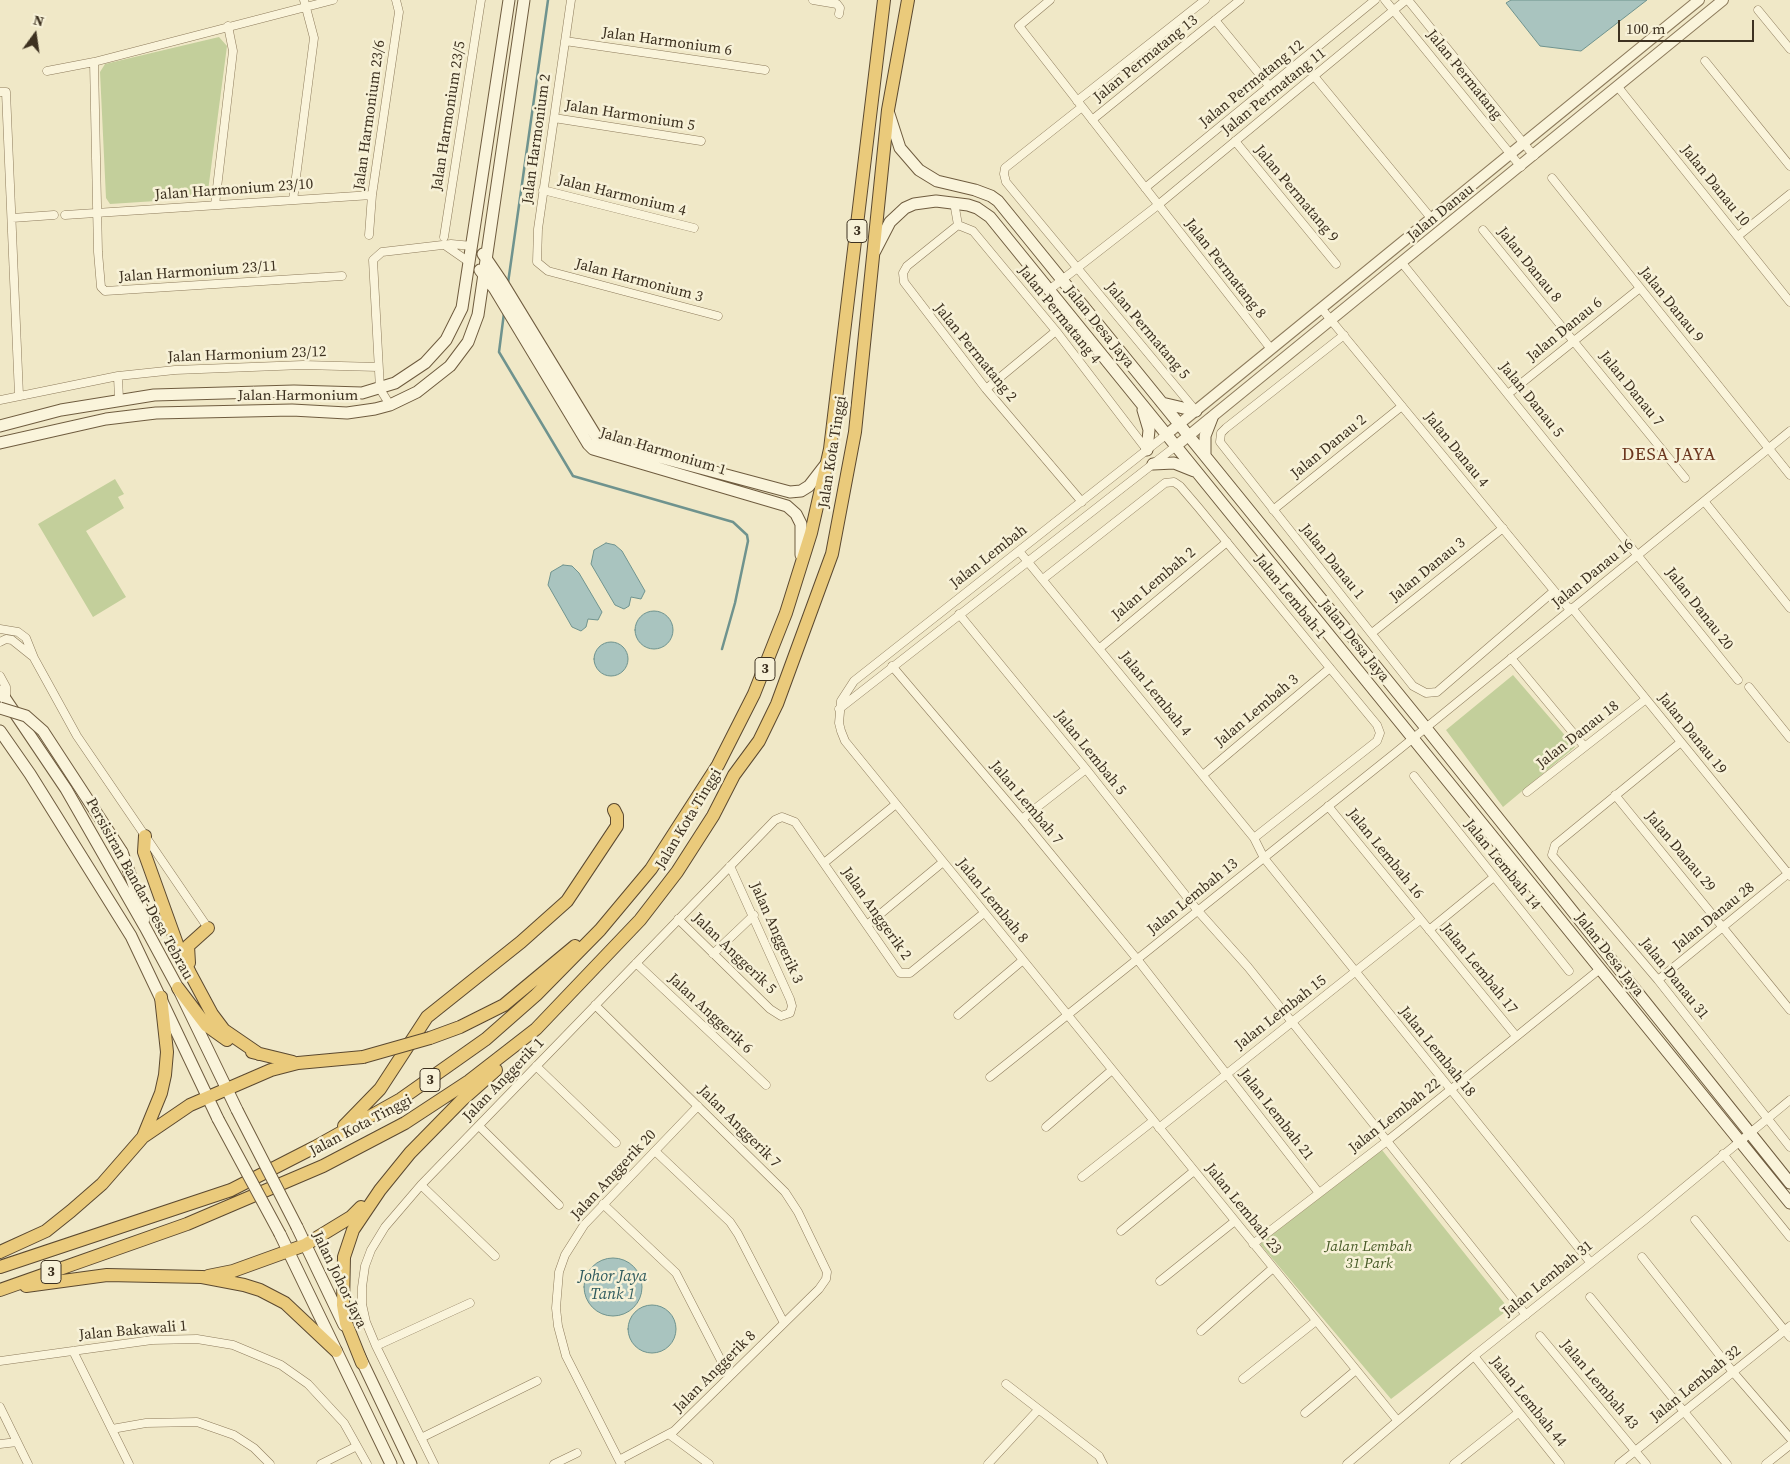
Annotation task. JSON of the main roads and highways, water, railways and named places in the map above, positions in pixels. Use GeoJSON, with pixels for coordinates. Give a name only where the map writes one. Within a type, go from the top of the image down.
{"type":"FeatureCollection","features":[{"type":"Feature","properties":{"kind":"highway","name":"Jalan Kota Tinggi"},"geometry":{"type":"LineString","coordinates":[[0,1267],[230,1190],[335,1136],[401,1099],[486,1039],[536,996],[600,930],[651,869],[718,764],[754,694],[772,653],[801,569],[827,462],[846,328],[884,0]]}},
{"type":"Feature","properties":{"kind":"highway","name":"Jalan Kota Tinggi"},"geometry":{"type":"LineString","coordinates":[[1,1290],[187,1224],[323,1166],[405,1123],[469,1081],[536,1029],[640,920],[677,872],[713,816],[734,776],[759,741],[777,704],[832,554],[855,432],[871,260],[888,110],[908,0]]}},
{"type":"Feature","properties":{"kind":"highway"},"geometry":{"type":"LineString","coordinates":[[335,1136],[380,1089],[428,1017],[521,942],[567,901],[617,826],[617,816],[614,810]]}},
{"type":"Feature","properties":{"kind":"highway"},"geometry":{"type":"LineString","coordinates":[[145,836],[144,852],[190,973],[212,1014],[224,1030],[258,1054]]}},
{"type":"Feature","properties":{"kind":"highway"},"geometry":{"type":"LineString","coordinates":[[190,973],[188,946],[208,928]]}},
{"type":"Feature","properties":{"kind":"highway"},"geometry":{"type":"LineString","coordinates":[[0,1252],[46,1230],[89,1197],[143,1137],[177,1112],[259,1073],[298,1063],[363,1057],[396,1049],[460,1027],[504,1005],[576,945],[600,930]]}},
{"type":"Feature","properties":{"kind":"highway"},"geometry":{"type":"LineString","coordinates":[[178,988],[206,1025],[234,1045],[258,1054],[298,1063]]}},
{"type":"Feature","properties":{"kind":"highway"},"geometry":{"type":"LineString","coordinates":[[143,1137],[161,1093],[165,1075],[167,1052],[161,998]]}},
{"type":"Feature","properties":{"kind":"highway"},"geometry":{"type":"LineString","coordinates":[[362,1363],[346,1323],[343,1305],[344,1257],[358,1219],[410,1153],[462,1100],[506,1062],[536,1029]]}},
{"type":"Feature","properties":{"kind":"highway"},"geometry":{"type":"LineString","coordinates":[[202,1277],[234,1271],[306,1245],[351,1217],[380,1190]]}},
{"type":"Feature","properties":{"kind":"highway"},"geometry":{"type":"LineString","coordinates":[[1,1290],[108,1275],[202,1277],[244,1285],[285,1303],[336,1351]]}},
{"type":"Feature","properties":{"kind":"main road","name":"Jalan Harmonium"},"geometry":{"type":"LineString","coordinates":[[4,424],[61,410],[154,395],[294,391],[354,394],[380,389],[395,383],[426,363],[446,340],[462,308],[509,0]]}},
{"type":"Feature","properties":{"kind":"main road","name":"Jalan Harmonium"},"geometry":{"type":"LineString","coordinates":[[0,443],[106,420],[156,413],[292,410],[347,413],[390,405],[417,392],[450,366],[474,330],[524,0]]}},
{"type":"Feature","properties":{"kind":"main road","name":"Jalan Desa Jaya"},"geometry":{"type":"LineString","coordinates":[[888,110],[900,148],[910,162],[937,181],[975,190],[998,202],[1426,728],[1790,1183]]}},
{"type":"Feature","properties":{"kind":"main road","name":"Jalan Desa Jaya"},"geometry":{"type":"LineString","coordinates":[[871,260],[890,222],[905,208],[924,201],[954,202],[977,208],[990,217],[1790,1203]]}},
{"type":"Feature","properties":{"kind":"main road","name":"Jalan Harmonium 1"},"geometry":{"type":"LineString","coordinates":[[472,246],[486,257],[503,283],[509,313],[588,444],[593,449],[787,506],[796,514],[801,524],[801,569]]}},
{"type":"Feature","properties":{"kind":"main road","name":"Jalan Harmonium 1"},"geometry":{"type":"LineString","coordinates":[[469,262],[483,273],[506,298],[599,441],[790,492],[810,486],[827,462]]}},
{"type":"Feature","properties":{"kind":"main road"},"geometry":{"type":"LineString","coordinates":[[1140,402],[1149,430],[1147,450]]}},
{"type":"Feature","properties":{"kind":"main road"},"geometry":{"type":"LineString","coordinates":[[1162,403],[1196,411]]}},
{"type":"Feature","properties":{"kind":"main road"},"geometry":{"type":"LineString","coordinates":[[1205,456],[1205,436],[1212,418]]}},
{"type":"Feature","properties":{"kind":"main road"},"geometry":{"type":"LineString","coordinates":[[0,448],[12,441]]}},
{"type":"Feature","properties":{"kind":"main road"},"geometry":{"type":"LineString","coordinates":[[1153,464],[1174,463],[1198,473]]}},
{"type":"Feature","properties":{"kind":"main road"},"geometry":{"type":"LineString","coordinates":[[2,700],[26,716],[43,731],[122,852],[142,908],[145,927]]}},
{"type":"Feature","properties":{"kind":"main road","name":"Persisiran Bandar Desa Tebrau"},"geometry":{"type":"LineString","coordinates":[[2,700],[66,789],[178,988],[237,1110]]}},
{"type":"Feature","properties":{"kind":"main road","name":"Persisiran Bandar Desa Tebrau"},"geometry":{"type":"LineString","coordinates":[[0,731],[30,774],[131,936],[218,1119],[288,1252]]}},
{"type":"Feature","properties":{"kind":"main road","name":"Jalan Johor Jaya"},"geometry":{"type":"LineString","coordinates":[[237,1110],[306,1245],[411,1464]]}},
{"type":"Feature","properties":{"kind":"main road"},"geometry":{"type":"LineString","coordinates":[[288,1252],[392,1464]]}},
{"type":"Feature","properties":{"kind":"water"},"geometry":{"type":"Polygon","coordinates":[[[1511,0],[1647,0],[1581,51],[1540,46],[1506,3],[1511,0]]]}},
{"type":"Feature","properties":{"kind":"water"},"geometry":{"type":"Polygon","coordinates":[[[606,543],[615,545],[622,551],[645,591],[641,599],[631,597],[629,606],[624,609],[615,605],[591,564],[594,550],[606,543]]]}},
{"type":"Feature","properties":{"kind":"water"},"geometry":{"type":"Polygon","coordinates":[[[563,565],[572,566],[579,573],[602,612],[598,620],[588,619],[586,627],[581,631],[572,627],[548,585],[551,572],[563,565]]]}},
{"type":"Feature","properties":{"kind":"water"},"geometry":{"type":"Polygon","coordinates":[[[654,611],[668,616],[673,630],[668,644],[654,649],[640,644],[635,630],[640,616],[654,611]]]}},
{"type":"Feature","properties":{"kind":"water"},"geometry":{"type":"Polygon","coordinates":[[[611,642],[618,643],[623,647],[627,652],[627,666],[623,671],[618,675],[611,676],[604,675],[599,671],[595,666],[594,659],[595,652],[599,647],[604,643],[611,642]]]}},
{"type":"Feature","properties":{"kind":"water","name":"Johor Jaya Tank 1"},"geometry":{"type":"Polygon","coordinates":[[[613,1258],[624,1260],[637,1271],[642,1287],[640,1298],[629,1311],[613,1316],[602,1314],[589,1303],[584,1287],[586,1276],[597,1263],[613,1258]]]}},
{"type":"Feature","properties":{"kind":"water","name":"Johor Jaya Tank 1"},"geometry":{"type":"Polygon","coordinates":[[[647,1305],[657,1305],[669,1312],[676,1324],[676,1334],[669,1346],[657,1353],[647,1353],[639,1349],[632,1342],[628,1334],[628,1324],[632,1316],[639,1309],[647,1305]]]}},
{"type":"Feature","properties":{"kind":"waterway"},"geometry":{"type":"LineString","coordinates":[[508,283],[548,0]]}},
{"type":"Feature","properties":{"kind":"waterway"},"geometry":{"type":"LineString","coordinates":[[504,313],[499,352],[573,476],[733,522],[747,535],[748,541],[735,603],[722,649]]}},
{"type":"Feature","properties":{"kind":"district","name":"DESA JAYA"},"geometry":{"type":"Point","coordinates":[1669,455]}},
{"type":"Feature","properties":{"kind":"park label","name":"Jalan Lembah 31 Park"},"geometry":{"type":"Point","coordinates":[1369,1256]}}]}
